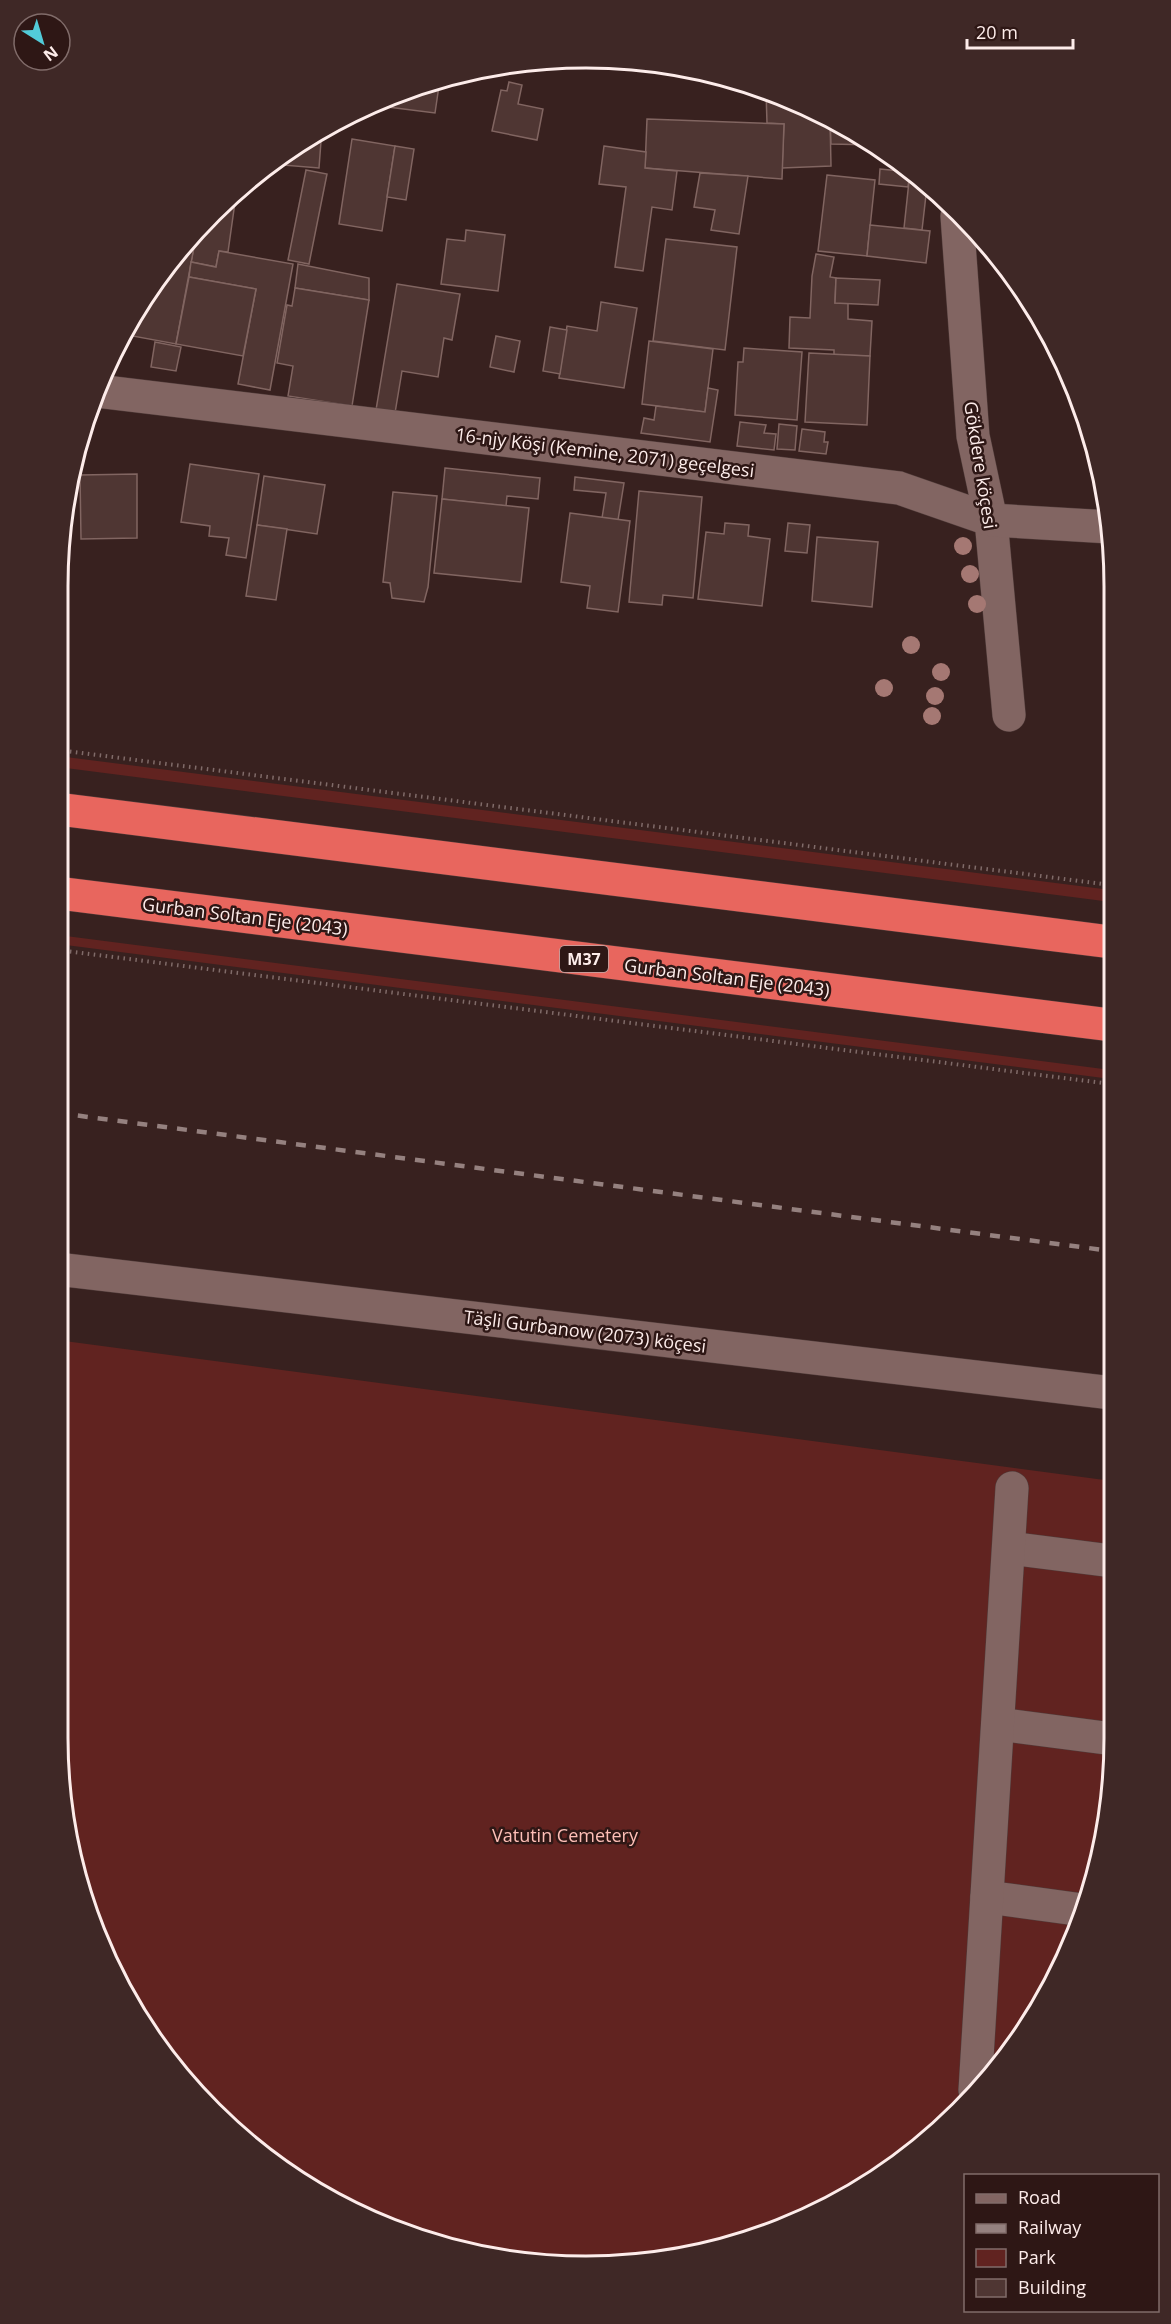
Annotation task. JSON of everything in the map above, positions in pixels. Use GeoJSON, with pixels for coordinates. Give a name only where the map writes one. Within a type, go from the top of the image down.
{"type":"FeatureCollection","features":[{"type":"Feature","properties":{"kind":"highway"},"geometry":{"type":"LineString","coordinates":[[68,810],[1104,941]]}},
{"type":"Feature","properties":{"kind":"highway","name":"Gurban Soltan Eje (2043)"},"geometry":{"type":"LineString","coordinates":[[68,894],[1104,1024]]}},
{"type":"Feature","properties":{"kind":"street","name":"Gökdere köçesi"},"geometry":{"type":"LineString","coordinates":[[958,225],[972,435],[991,520],[1009,715]]}},
{"type":"Feature","properties":{"kind":"street","name":"16-njy Köşi (Kemine, 2071) geçelgesi"},"geometry":{"type":"LineString","coordinates":[[105,392],[899,488],[991,520],[1100,526]]}},
{"type":"Feature","properties":{"kind":"street","name":"Täşli Gurbanow (2073) köçesi"},"geometry":{"type":"LineString","coordinates":[[68,1270],[1104,1392]]}},
{"type":"Feature","properties":{"kind":"street"},"geometry":{"type":"LineString","coordinates":[[980,2074],[987,1897],[1012,1488]]}},
{"type":"Feature","properties":{"kind":"street"},"geometry":{"type":"LineString","coordinates":[[1009,1548],[1104,1560]]}},
{"type":"Feature","properties":{"kind":"street"},"geometry":{"type":"LineString","coordinates":[[998,1724],[1104,1738]]}},
{"type":"Feature","properties":{"kind":"street"},"geometry":{"type":"LineString","coordinates":[[987,1897],[1075,1909]]}},
{"type":"Feature","properties":{"kind":"path"},"geometry":{"type":"LineString","coordinates":[[68,751],[1104,884]]}},
{"type":"Feature","properties":{"kind":"path"},"geometry":{"type":"LineString","coordinates":[[68,951],[1104,1082]]}},
{"type":"Feature","properties":{"kind":"green space"},"geometry":{"type":"Polygon","coordinates":[[[68,757],[1104,889],[1104,901],[68,768],[68,757]]]}},
{"type":"Feature","properties":{"kind":"green space"},"geometry":{"type":"Polygon","coordinates":[[[68,936],[1104,1069],[1104,1078],[68,945],[68,936]]]}},
{"type":"Feature","properties":{"kind":"green space","name":"Vatutin Cemetery"},"geometry":{"type":"Polygon","coordinates":[[[68,1341],[1104,1480],[1104,1738],[1094,1840],[1076,1905],[1050,1968],[1034,1998],[996,2054],[952,2105],[927,2128],[873,2169],[844,2187],[815,2203],[752,2229],[687,2247],[653,2252],[586,2256],[552,2255],[484,2247],[451,2239],[387,2217],[356,2203],[326,2187],[270,2149],[219,2105],[196,2080],[155,2026],[121,1968],[107,1937],[85,1873],[77,1840],[69,1772],[68,1341]]]}},
{"type":"Feature","properties":{"kind":"building"},"geometry":{"type":"Polygon","coordinates":[[[509,82],[522,85],[518,104],[543,109],[537,140],[492,131],[501,90],[507,91],[509,82]]]}},
{"type":"Feature","properties":{"kind":"building"},"geometry":{"type":"Polygon","coordinates":[[[439,89],[435,113],[387,107],[439,89]]]}},
{"type":"Feature","properties":{"kind":"building"},"geometry":{"type":"Polygon","coordinates":[[[766,100],[830,129],[831,166],[782,168],[784,124],[767,123],[766,100]]]}},
{"type":"Feature","properties":{"kind":"building"},"geometry":{"type":"Polygon","coordinates":[[[647,119],[784,124],[782,179],[645,168],[647,119]]]}},
{"type":"Feature","properties":{"kind":"building"},"geometry":{"type":"Polygon","coordinates":[[[830,130],[856,145],[831,144],[830,130]]]}},
{"type":"Feature","properties":{"kind":"building"},"geometry":{"type":"Polygon","coordinates":[[[352,139],[395,146],[382,231],[339,224],[352,139]]]}},
{"type":"Feature","properties":{"kind":"building"},"geometry":{"type":"Polygon","coordinates":[[[321,141],[319,168],[284,165],[321,141]]]}},
{"type":"Feature","properties":{"kind":"building"},"geometry":{"type":"Polygon","coordinates":[[[395,146],[414,149],[406,200],[387,197],[395,146]]]}},
{"type":"Feature","properties":{"kind":"building"},"geometry":{"type":"Polygon","coordinates":[[[604,146],[646,152],[645,168],[677,171],[672,210],[652,207],[643,271],[615,267],[626,187],[599,184],[604,146]]]}},
{"type":"Feature","properties":{"kind":"building"},"geometry":{"type":"Polygon","coordinates":[[[880,169],[895,170],[909,181],[908,187],[879,184],[880,169]]]}},
{"type":"Feature","properties":{"kind":"building"},"geometry":{"type":"Polygon","coordinates":[[[306,170],[327,174],[309,264],[288,260],[306,170]]]}},
{"type":"Feature","properties":{"kind":"building"},"geometry":{"type":"Polygon","coordinates":[[[700,173],[748,176],[739,234],[711,230],[715,210],[694,207],[700,173]]]}},
{"type":"Feature","properties":{"kind":"building"},"geometry":{"type":"Polygon","coordinates":[[[827,175],[875,180],[867,256],[818,251],[827,175]]]}},
{"type":"Feature","properties":{"kind":"building"},"geometry":{"type":"Polygon","coordinates":[[[909,181],[926,195],[922,230],[904,228],[909,181]]]}},
{"type":"Feature","properties":{"kind":"building"},"geometry":{"type":"Polygon","coordinates":[[[235,205],[228,252],[219,251],[216,267],[191,262],[194,246],[235,205]]]}},
{"type":"Feature","properties":{"kind":"building"},"geometry":{"type":"Polygon","coordinates":[[[870,225],[930,231],[926,263],[867,256],[870,225]]]}},
{"type":"Feature","properties":{"kind":"building"},"geometry":{"type":"Polygon","coordinates":[[[466,230],[505,235],[498,291],[441,284],[447,239],[465,241],[466,230]]]}},
{"type":"Feature","properties":{"kind":"building"},"geometry":{"type":"Polygon","coordinates":[[[666,239],[737,247],[725,350],[653,341],[666,239]]]}},
{"type":"Feature","properties":{"kind":"building"},"geometry":{"type":"Polygon","coordinates":[[[194,246],[176,344],[132,336],[155,298],[194,246]]]}},
{"type":"Feature","properties":{"kind":"building"},"geometry":{"type":"Polygon","coordinates":[[[219,251],[293,264],[270,390],[238,384],[256,289],[189,277],[191,262],[216,267],[219,251]]]}},
{"type":"Feature","properties":{"kind":"building"},"geometry":{"type":"Polygon","coordinates":[[[816,254],[834,257],[830,277],[836,278],[835,303],[848,303],[848,319],[872,321],[870,356],[834,355],[834,350],[789,348],[790,317],[810,318],[812,276],[816,254]]]}},
{"type":"Feature","properties":{"kind":"building"},"geometry":{"type":"Polygon","coordinates":[[[298,264],[369,278],[369,300],[295,288],[298,264]]]}},
{"type":"Feature","properties":{"kind":"building"},"geometry":{"type":"Polygon","coordinates":[[[189,277],[256,289],[243,356],[176,344],[189,277]]]}},
{"type":"Feature","properties":{"kind":"building"},"geometry":{"type":"Polygon","coordinates":[[[836,278],[880,280],[878,305],[835,303],[836,278]]]}},
{"type":"Feature","properties":{"kind":"building"},"geometry":{"type":"Polygon","coordinates":[[[397,284],[460,294],[452,340],[444,338],[438,377],[402,371],[395,413],[376,410],[397,284]]]}},
{"type":"Feature","properties":{"kind":"building"},"geometry":{"type":"Polygon","coordinates":[[[295,288],[369,300],[352,406],[288,396],[293,366],[277,363],[287,305],[292,306],[295,288]]]}},
{"type":"Feature","properties":{"kind":"building"},"geometry":{"type":"Polygon","coordinates":[[[601,302],[637,308],[624,388],[559,378],[567,326],[597,331],[601,302]]]}},
{"type":"Feature","properties":{"kind":"building"},"geometry":{"type":"Polygon","coordinates":[[[550,327],[567,330],[560,374],[543,371],[550,327]]]}},
{"type":"Feature","properties":{"kind":"building"},"geometry":{"type":"Polygon","coordinates":[[[496,336],[520,341],[514,372],[490,367],[496,336]]]}},
{"type":"Feature","properties":{"kind":"building"},"geometry":{"type":"Polygon","coordinates":[[[649,341],[713,349],[705,412],[642,404],[649,341]]]}},
{"type":"Feature","properties":{"kind":"building"},"geometry":{"type":"Polygon","coordinates":[[[155,342],[181,347],[176,371],[151,367],[155,342]]]}},
{"type":"Feature","properties":{"kind":"building"},"geometry":{"type":"Polygon","coordinates":[[[744,348],[802,352],[797,420],[735,415],[738,362],[743,362],[744,348]]]}},
{"type":"Feature","properties":{"kind":"building"},"geometry":{"type":"Polygon","coordinates":[[[809,353],[870,356],[867,425],[805,422],[809,353]]]}},
{"type":"Feature","properties":{"kind":"building"},"geometry":{"type":"Polygon","coordinates":[[[708,388],[718,390],[710,442],[641,433],[644,418],[654,420],[656,406],[705,412],[708,388]]]}},
{"type":"Feature","properties":{"kind":"building"},"geometry":{"type":"Polygon","coordinates":[[[740,422],[766,425],[764,433],[776,434],[774,450],[737,446],[740,422]]]}},
{"type":"Feature","properties":{"kind":"building"},"geometry":{"type":"Polygon","coordinates":[[[779,424],[797,426],[795,450],[777,449],[779,424]]]}},
{"type":"Feature","properties":{"kind":"building"},"geometry":{"type":"Polygon","coordinates":[[[802,429],[825,432],[824,442],[828,442],[826,454],[799,451],[802,429]]]}},
{"type":"Feature","properties":{"kind":"building"},"geometry":{"type":"Polygon","coordinates":[[[190,464],[259,474],[246,558],[226,555],[229,538],[209,536],[210,526],[181,522],[190,464]]]}},
{"type":"Feature","properties":{"kind":"building"},"geometry":{"type":"Polygon","coordinates":[[[445,468],[540,478],[538,499],[507,496],[506,506],[442,499],[445,468]]]}},
{"type":"Feature","properties":{"kind":"building"},"geometry":{"type":"Polygon","coordinates":[[[137,474],[137,538],[81,539],[80,475],[137,474]]]}},
{"type":"Feature","properties":{"kind":"building"},"geometry":{"type":"Polygon","coordinates":[[[264,476],[325,485],[317,534],[257,525],[264,476]]]}},
{"type":"Feature","properties":{"kind":"building"},"geometry":{"type":"Polygon","coordinates":[[[575,477],[624,483],[618,520],[602,518],[606,493],[574,490],[575,477]]]}},
{"type":"Feature","properties":{"kind":"building"},"geometry":{"type":"Polygon","coordinates":[[[639,491],[702,497],[693,598],[663,595],[662,605],[629,602],[639,491]]]}},
{"type":"Feature","properties":{"kind":"building"},"geometry":{"type":"Polygon","coordinates":[[[393,492],[437,496],[428,587],[424,602],[392,598],[390,583],[383,582],[393,492]]]}},
{"type":"Feature","properties":{"kind":"building"},"geometry":{"type":"Polygon","coordinates":[[[442,499],[529,508],[521,582],[434,573],[442,499]]]}},
{"type":"Feature","properties":{"kind":"building"},"geometry":{"type":"Polygon","coordinates":[[[570,513],[630,521],[618,612],[587,608],[590,586],[561,582],[570,513]]]}},
{"type":"Feature","properties":{"kind":"building"},"geometry":{"type":"Polygon","coordinates":[[[725,523],[749,525],[748,536],[770,539],[762,606],[698,599],[706,532],[724,534],[725,523]]]}},
{"type":"Feature","properties":{"kind":"building"},"geometry":{"type":"Polygon","coordinates":[[[788,523],[810,525],[807,553],[785,551],[788,523]]]}},
{"type":"Feature","properties":{"kind":"building"},"geometry":{"type":"Polygon","coordinates":[[[257,525],[287,529],[276,600],[246,596],[257,525]]]}},
{"type":"Feature","properties":{"kind":"building"},"geometry":{"type":"Polygon","coordinates":[[[817,537],[878,542],[872,607],[812,601],[817,537]]]}},
{"type":"Feature","properties":{"kind":"railway"},"geometry":{"type":"LineString","coordinates":[[68,1114],[1104,1250]]}}]}
